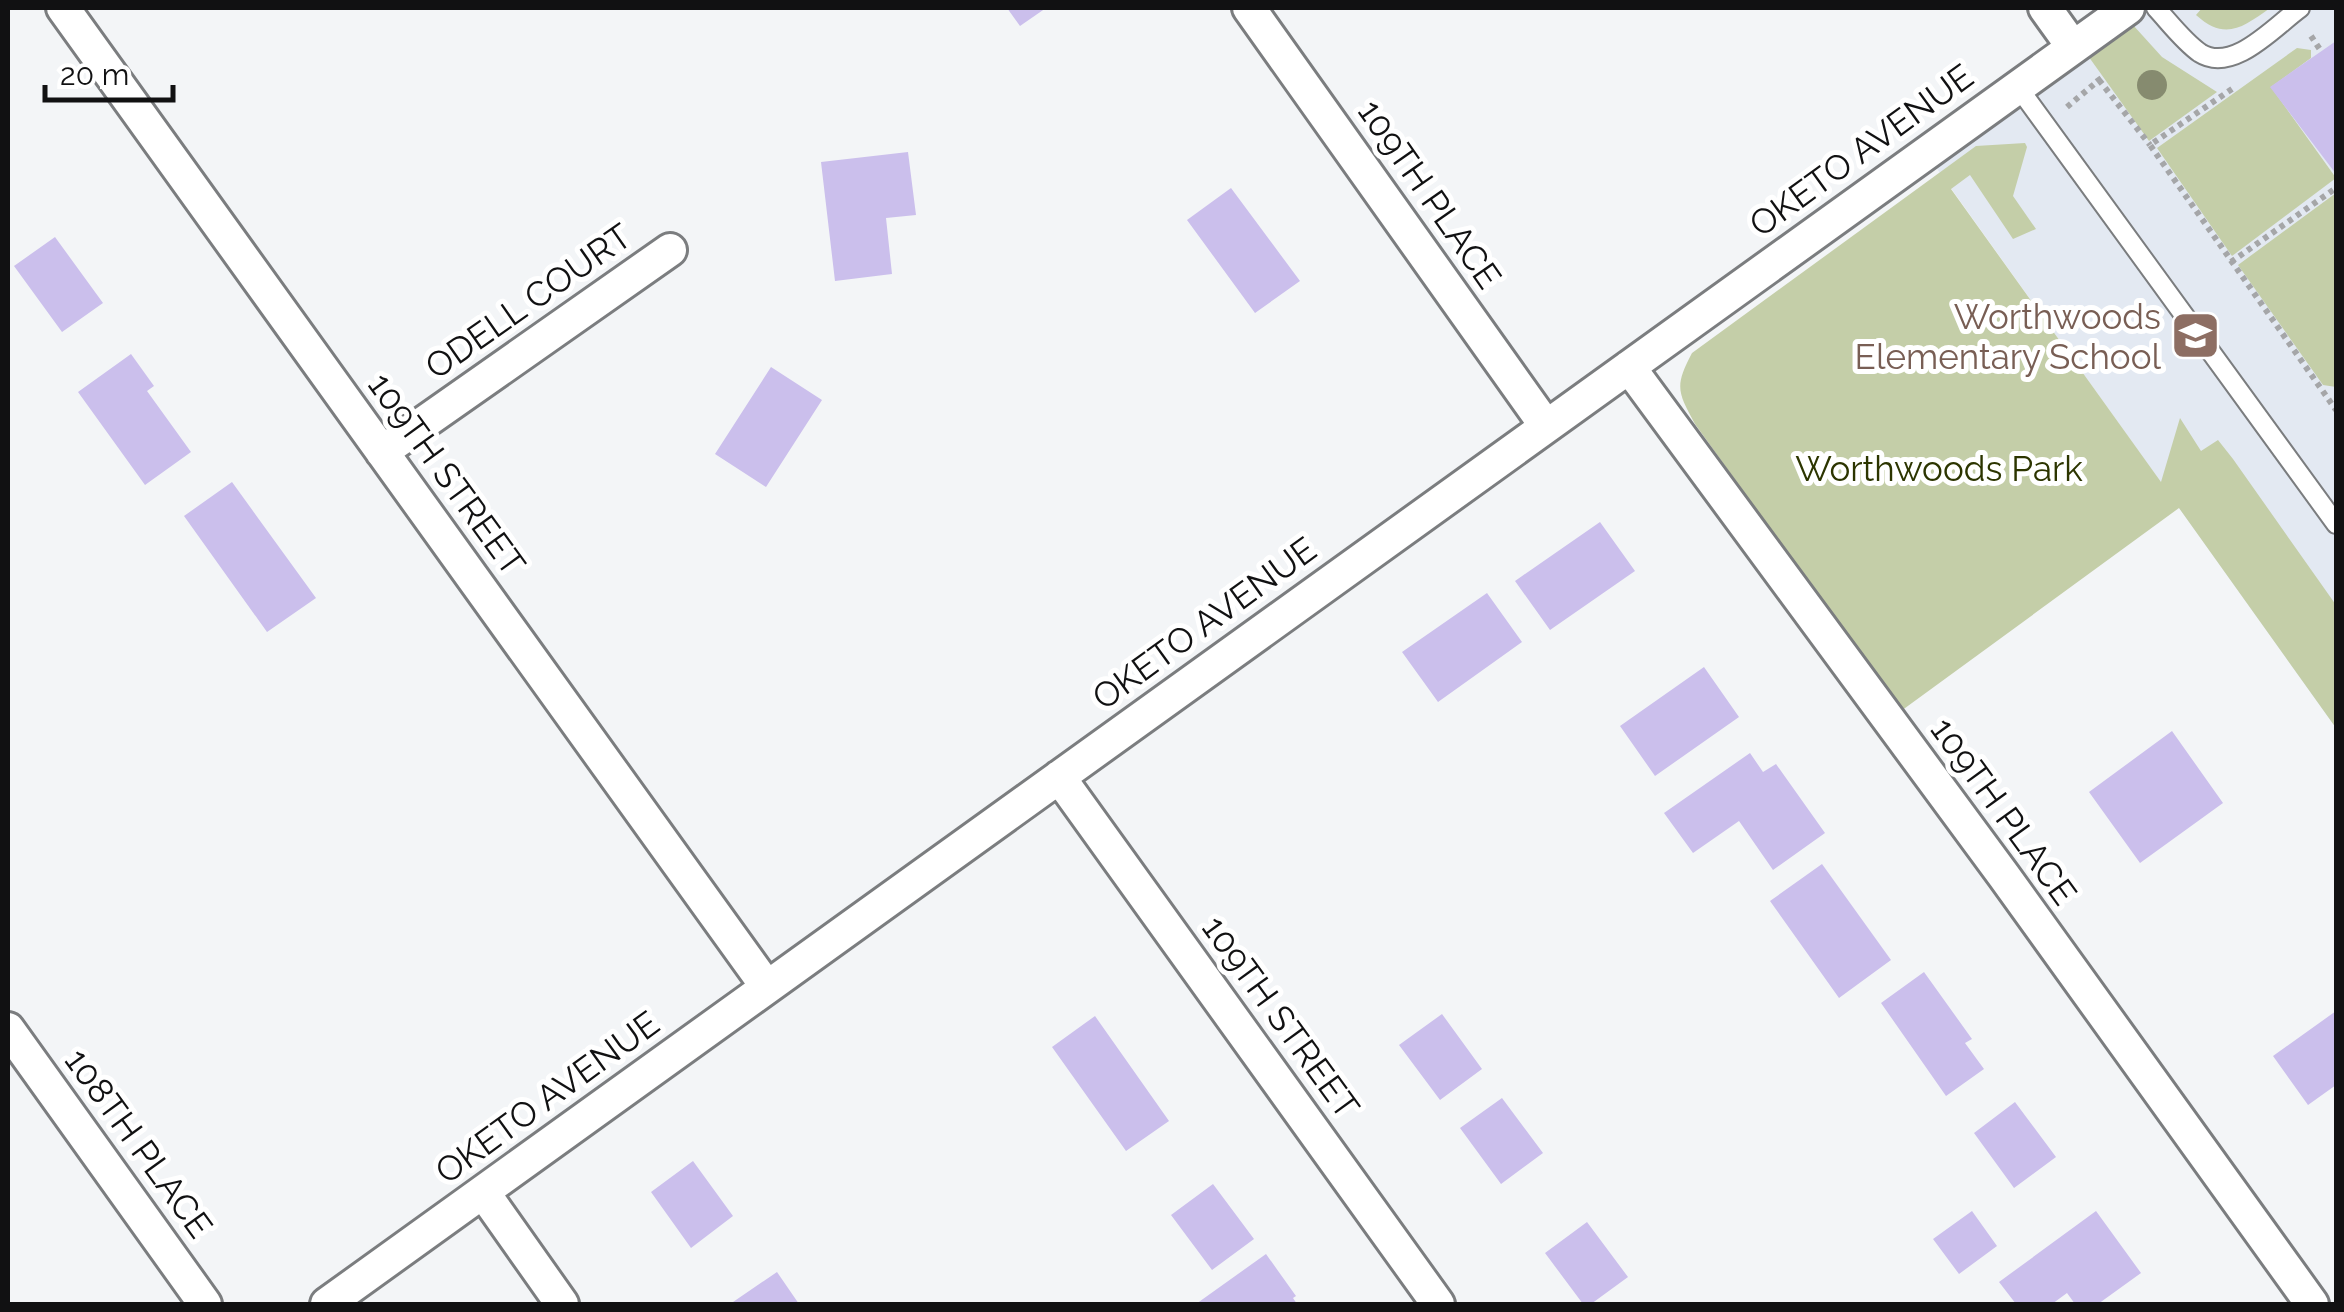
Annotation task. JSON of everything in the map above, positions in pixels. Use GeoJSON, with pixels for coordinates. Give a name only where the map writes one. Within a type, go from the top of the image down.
{"type":"FeatureCollection","features":[{"type":"Feature","properties":{"kind":"street","name":"109TH STREET"},"geometry":{"type":"LineString","coordinates":[[63,8],[767,987]]}},
{"type":"Feature","properties":{"kind":"street","name":"109TH PLACE"},"geometry":{"type":"LineString","coordinates":[[1248,8],[1546,426]]}},
{"type":"Feature","properties":{"kind":"street"},"geometry":{"type":"LineString","coordinates":[[2046,8],[2073,47]]}},
{"type":"Feature","properties":{"kind":"street","name":"OKETO AVENUE"},"geometry":{"type":"LineString","coordinates":[[328,1304],[2128,8]]}},
{"type":"Feature","properties":{"kind":"street","name":"ODELL COURT"},"geometry":{"type":"LineString","coordinates":[[382,452],[670,250]]}},
{"type":"Feature","properties":{"kind":"street","name":"109TH PLACE"},"geometry":{"type":"LineString","coordinates":[[1629,366],[2312,1304]]}},
{"type":"Feature","properties":{"kind":"street","name":"109TH STREET"},"geometry":{"type":"LineString","coordinates":[[1059,777],[1438,1304]]}},
{"type":"Feature","properties":{"kind":"street","name":"108TH PLACE"},"geometry":{"type":"LineString","coordinates":[[8,1029],[205,1304]]}},
{"type":"Feature","properties":{"kind":"street"},"geometry":{"type":"LineString","coordinates":[[483,1192],[562,1304]]}},
{"type":"Feature","properties":{"kind":"lane"},"geometry":{"type":"LineString","coordinates":[[2156,8],[2200,54],[2216,58],[2235,56],[2300,8]]}},
{"type":"Feature","properties":{"kind":"lane"},"geometry":{"type":"LineString","coordinates":[[2018,87],[2336,524]]}},
{"type":"Feature","properties":{"kind":"path"},"geometry":{"type":"LineString","coordinates":[[2294,46],[2312,33],[2321,51]]}},
{"type":"Feature","properties":{"kind":"path"},"geometry":{"type":"LineString","coordinates":[[2150,145],[2246,79]]}},
{"type":"Feature","properties":{"kind":"path"},"geometry":{"type":"LineString","coordinates":[[2099,80],[2150,145],[2336,410]]}},
{"type":"Feature","properties":{"kind":"path"},"geometry":{"type":"LineString","coordinates":[[2231,262],[2336,188]]}},
{"type":"Feature","properties":{"kind":"path"},"geometry":{"type":"LineString","coordinates":[[2323,392],[2336,394]]}},
{"type":"Feature","properties":{"kind":"shaded area","name":"Worthwoods Elementary School"},"geometry":{"type":"Polygon","coordinates":[[[2149,8],[2336,8],[2336,728],[1933,163],[2149,8]]]}},
{"type":"Feature","properties":{"kind":"green space"},"geometry":{"type":"Polygon","coordinates":[[[2202,8],[2270,8],[2242,26],[2225,29],[2216,28],[2196,15],[2202,8]]]}},
{"type":"Feature","properties":{"kind":"green space"},"geometry":{"type":"Polygon","coordinates":[[[2133,25],[2162,57],[2217,92],[2149,141],[2086,53],[2133,25]]]}},
{"type":"Feature","properties":{"kind":"green space"},"geometry":{"type":"Polygon","coordinates":[[[2297,48],[2311,50],[2311,58],[2271,87],[2336,178],[2232,256],[2157,148],[2297,48]]]}},
{"type":"Feature","properties":{"kind":"green space","name":"Worthwoods Park"},"geometry":{"type":"Polygon","coordinates":[[[2025,143],[2013,196],[2036,229],[2013,239],[1970,175],[1951,189],[2161,482],[2180,418],[2201,451],[2218,440],[2233,459],[2336,605],[2336,728],[2179,508],[1901,711],[1695,424],[1680,389],[1692,353],[1976,146],[2025,143]]]}},
{"type":"Feature","properties":{"kind":"green space"},"geometry":{"type":"Polygon","coordinates":[[[2336,193],[2336,387],[2323,385],[2238,265],[2336,193]]]}},
{"type":"Feature","properties":{"kind":"building"},"geometry":{"type":"Polygon","coordinates":[[[1007,8],[1046,8],[1020,26],[1007,8]]]}},
{"type":"Feature","properties":{"kind":"building"},"geometry":{"type":"Polygon","coordinates":[[[2336,41],[2336,174],[2270,87],[2336,41]]]}},
{"type":"Feature","properties":{"kind":"building"},"geometry":{"type":"Polygon","coordinates":[[[908,152],[916,215],[886,218],[892,274],[835,281],[821,162],[908,152]]]}},
{"type":"Feature","properties":{"kind":"building"},"geometry":{"type":"Polygon","coordinates":[[[1231,188],[1300,281],[1255,313],[1187,220],[1231,188]]]}},
{"type":"Feature","properties":{"kind":"building"},"geometry":{"type":"Polygon","coordinates":[[[55,237],[103,303],[62,332],[14,266],[55,237]]]}},
{"type":"Feature","properties":{"kind":"building"},"geometry":{"type":"Polygon","coordinates":[[[131,354],[154,386],[147,391],[191,452],[145,485],[78,392],[131,354]]]}},
{"type":"Feature","properties":{"kind":"building"},"geometry":{"type":"Polygon","coordinates":[[[771,367],[822,400],[766,487],[715,454],[771,367]]]}},
{"type":"Feature","properties":{"kind":"building"},"geometry":{"type":"Polygon","coordinates":[[[232,482],[316,598],[267,632],[184,516],[232,482]]]}},
{"type":"Feature","properties":{"kind":"building"},"geometry":{"type":"Polygon","coordinates":[[[1600,522],[1635,571],[1550,630],[1515,581],[1600,522]]]}},
{"type":"Feature","properties":{"kind":"building"},"geometry":{"type":"Polygon","coordinates":[[[1487,593],[1522,642],[1438,702],[1402,652],[1487,593]]]}},
{"type":"Feature","properties":{"kind":"building"},"geometry":{"type":"Polygon","coordinates":[[[1704,667],[1739,717],[1655,776],[1620,726],[1704,667]]]}},
{"type":"Feature","properties":{"kind":"building"},"geometry":{"type":"Polygon","coordinates":[[[2172,731],[2223,803],[2140,863],[2089,792],[2172,731]]]}},
{"type":"Feature","properties":{"kind":"building"},"geometry":{"type":"Polygon","coordinates":[[[1750,753],[1763,772],[1776,764],[1825,833],[1773,870],[1739,821],[1693,853],[1664,813],[1750,753]]]}},
{"type":"Feature","properties":{"kind":"building"},"geometry":{"type":"Polygon","coordinates":[[[1822,864],[1891,960],[1839,998],[1770,901],[1822,864]]]}},
{"type":"Feature","properties":{"kind":"building"},"geometry":{"type":"Polygon","coordinates":[[[1924,972],[1972,1039],[1965,1043],[1984,1069],[1946,1096],[1881,1003],[1924,972]]]}},
{"type":"Feature","properties":{"kind":"building"},"geometry":{"type":"Polygon","coordinates":[[[2336,1011],[2336,1085],[2308,1105],[2273,1056],[2336,1011]]]}},
{"type":"Feature","properties":{"kind":"building"},"geometry":{"type":"Polygon","coordinates":[[[1442,1014],[1482,1069],[1440,1100],[1399,1045],[1442,1014]]]}},
{"type":"Feature","properties":{"kind":"building"},"geometry":{"type":"Polygon","coordinates":[[[1095,1016],[1169,1121],[1126,1151],[1052,1047],[1095,1016]]]}},
{"type":"Feature","properties":{"kind":"building"},"geometry":{"type":"Polygon","coordinates":[[[1502,1098],[1543,1153],[1501,1184],[1460,1128],[1502,1098]]]}},
{"type":"Feature","properties":{"kind":"building"},"geometry":{"type":"Polygon","coordinates":[[[2015,1102],[2056,1157],[2014,1188],[1974,1133],[2015,1102]]]}},
{"type":"Feature","properties":{"kind":"building"},"geometry":{"type":"Polygon","coordinates":[[[693,1161],[733,1216],[691,1248],[651,1192],[693,1161]]]}},
{"type":"Feature","properties":{"kind":"building"},"geometry":{"type":"Polygon","coordinates":[[[1213,1184],[1254,1239],[1212,1270],[1171,1215],[1213,1184]]]}},
{"type":"Feature","properties":{"kind":"building"},"geometry":{"type":"Polygon","coordinates":[[[1972,1211],[1997,1246],[1959,1274],[1933,1239],[1972,1211]]]}},
{"type":"Feature","properties":{"kind":"building"},"geometry":{"type":"Polygon","coordinates":[[[2096,1211],[2141,1273],[2098,1304],[2075,1304],[2067,1293],[2052,1304],[2016,1304],[1999,1282],[2096,1211]]]}},
{"type":"Feature","properties":{"kind":"building"},"geometry":{"type":"Polygon","coordinates":[[[1587,1222],[1628,1277],[1591,1304],[1583,1304],[1545,1253],[1587,1222]]]}},
{"type":"Feature","properties":{"kind":"building"},"geometry":{"type":"Polygon","coordinates":[[[1266,1254],[1296,1296],[1293,1298],[1297,1304],[1196,1304],[1266,1254]]]}},
{"type":"Feature","properties":{"kind":"building"},"geometry":{"type":"Polygon","coordinates":[[[777,1272],[799,1304],[733,1302],[777,1272]]]}},
{"type":"Feature","properties":{"kind":"place","name":"Worthwoods Elementary School"},"geometry":{"type":"Point","coordinates":[2196,336]}}]}
